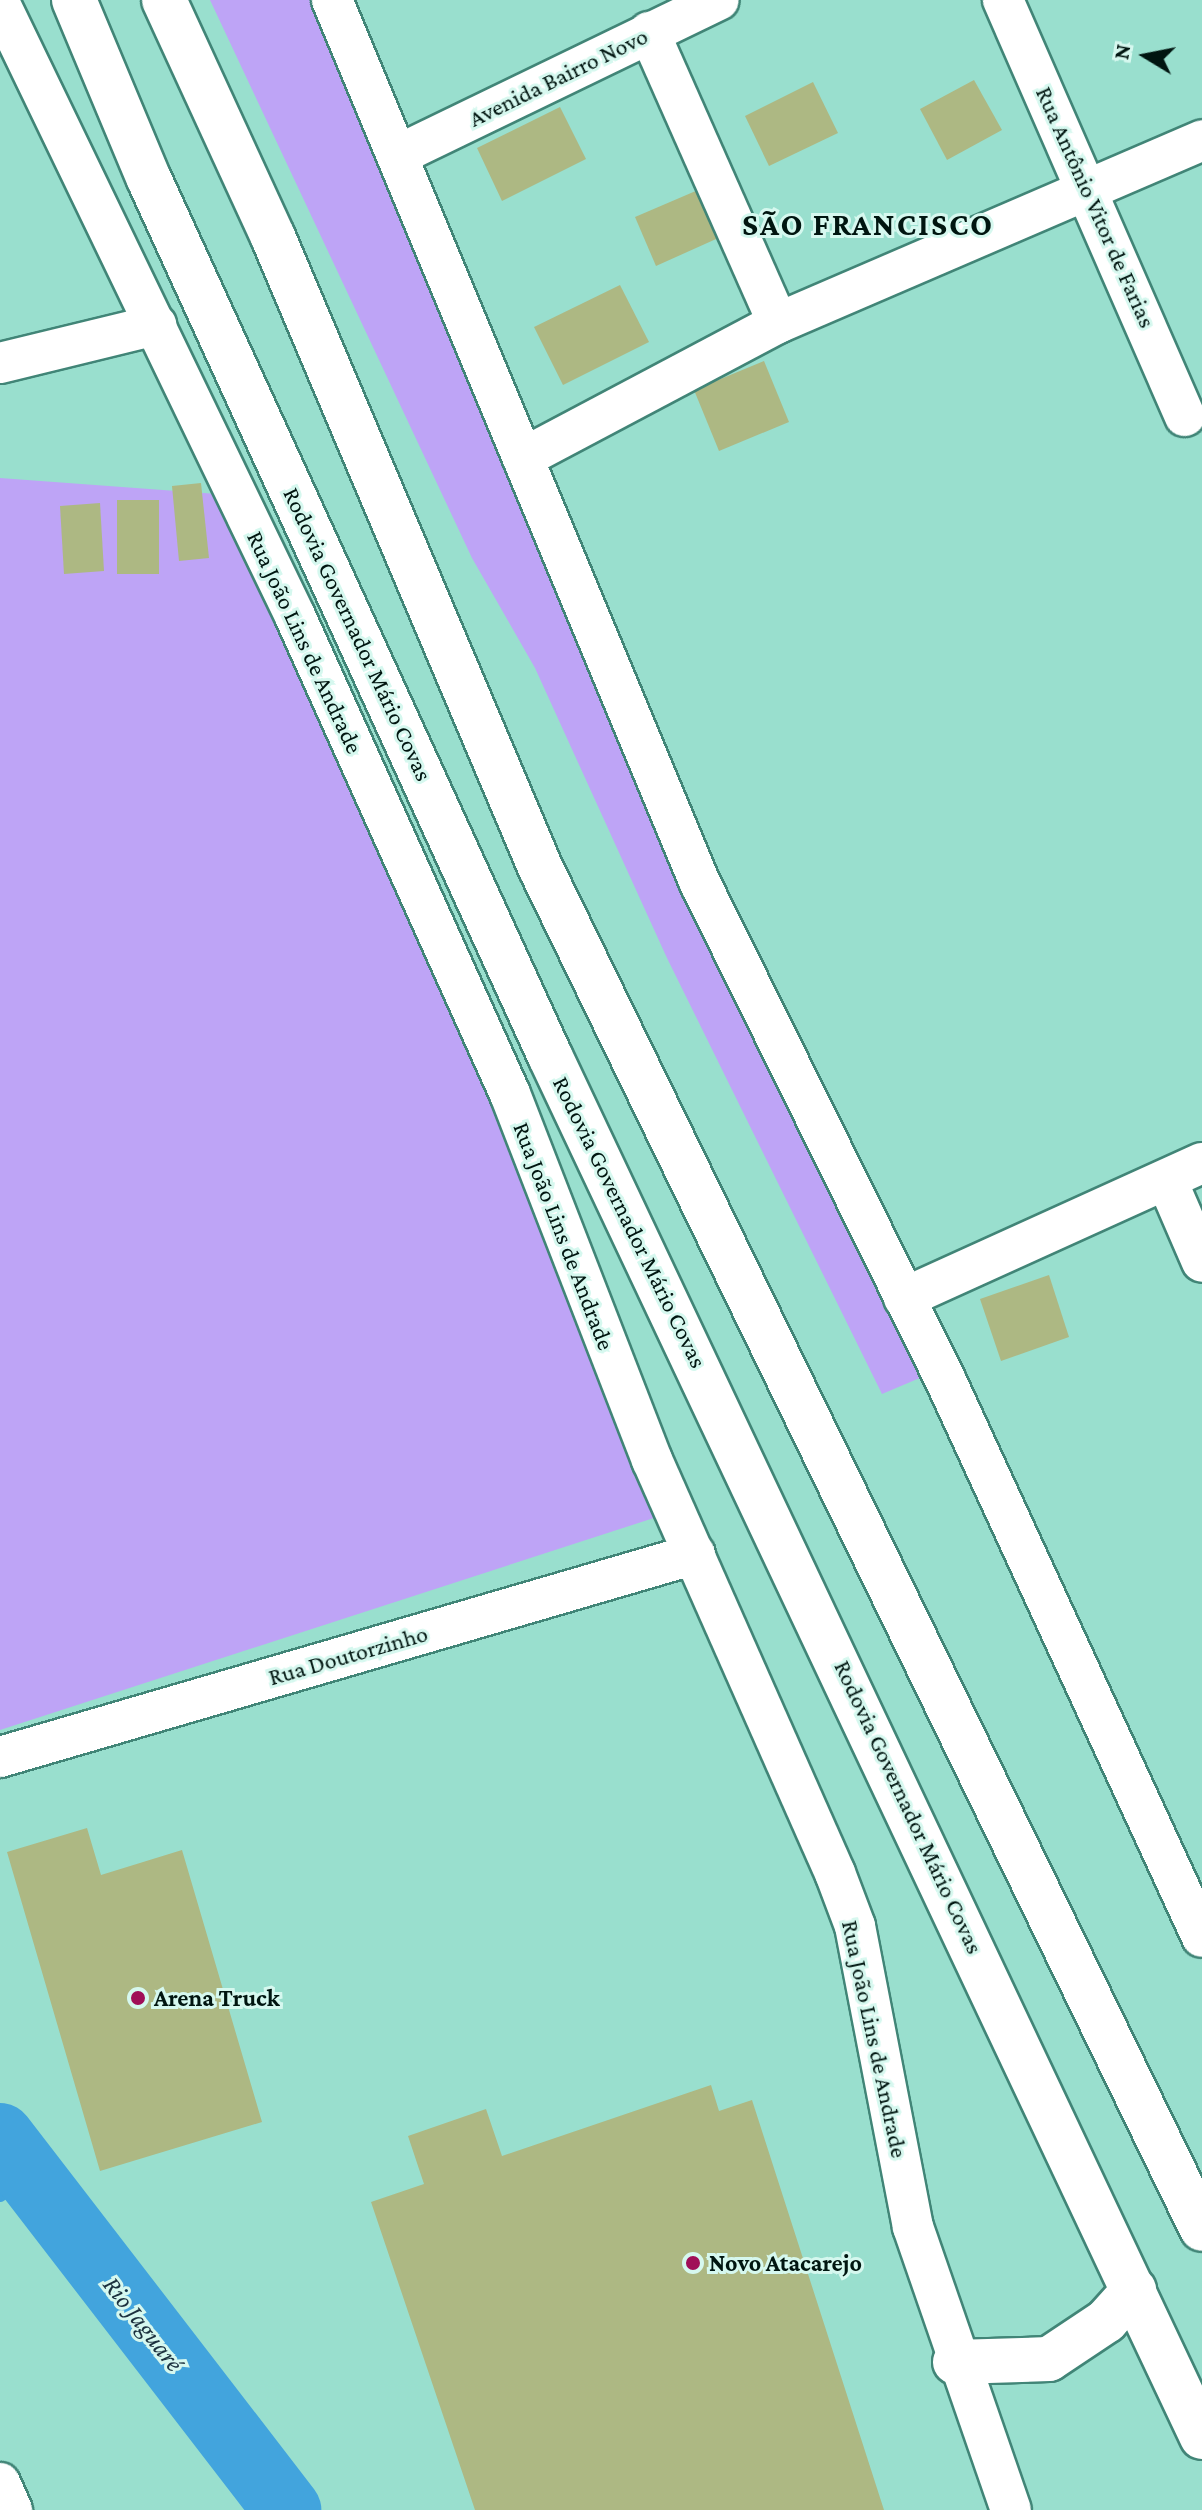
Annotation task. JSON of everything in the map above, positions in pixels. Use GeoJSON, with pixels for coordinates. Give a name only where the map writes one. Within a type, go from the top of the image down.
{"type":"FeatureCollection","features":[{"type":"Feature","properties":{"kind":"highway","name":"Rodovia Governador Mário Covas"},"geometry":{"type":"LineString","coordinates":[[74,0],[149,179],[550,1056],[1202,2437]]}},
{"type":"Feature","properties":{"kind":"highway"},"geometry":{"type":"LineString","coordinates":[[164,0],[273,237],[540,867],[1202,2229]]}},
{"type":"Feature","properties":{"kind":"highway"},"geometry":{"type":"LineString","coordinates":[[955,2362],[1049,2359],[1106,2321],[1134,2290]]}},
{"type":"Feature","properties":{"kind":"street"},"geometry":{"type":"LineString","coordinates":[[332,0],[700,883],[904,1298],[1202,1937]]}},
{"type":"Feature","properties":{"kind":"street","name":"Avenida Bairro Novo"},"geometry":{"type":"LineString","coordinates":[[398,155],[718,0]]}},
{"type":"Feature","properties":{"kind":"street","name":"Rua Antônio Vitor de Farias"},"geometry":{"type":"LineString","coordinates":[[1003,0],[1088,185],[1185,416]]}},
{"type":"Feature","properties":{"kind":"street","name":"Rua João Lins de Andrade"},"geometry":{"type":"LineString","coordinates":[[0,4],[12,58],[156,325],[295,616],[510,1094],[600,1334],[855,1926],[913,2227],[955,2362],[1011,2510]]}},
{"type":"Feature","properties":{"kind":"street"},"geometry":{"type":"LineString","coordinates":[[649,32],[778,323]]}},
{"type":"Feature","properties":{"kind":"street"},"geometry":{"type":"LineString","coordinates":[[523,458],[778,323],[1088,185],[1202,140]]}},
{"type":"Feature","properties":{"kind":"street"},"geometry":{"type":"LineString","coordinates":[[0,363],[156,325]]}},
{"type":"Feature","properties":{"kind":"street"},"geometry":{"type":"LineString","coordinates":[[904,1298],[1202,1163]]}},
{"type":"Feature","properties":{"kind":"street"},"geometry":{"type":"LineString","coordinates":[[1167,1181],[1202,1262]]}},
{"type":"Feature","properties":{"kind":"street","name":"Rua Doutorzinho"},"geometry":{"type":"LineString","coordinates":[[0,1757],[695,1554]]}},
{"type":"Feature","properties":{"kind":"street"},"geometry":{"type":"LineString","coordinates":[[0,2483],[12,2510]]}},
{"type":"Feature","properties":{"kind":"shaded area"},"geometry":{"type":"Polygon","coordinates":[[[210,0],[311,0],[381,138],[934,1372],[882,1394],[667,958],[535,668],[472,558],[210,0]]]}},
{"type":"Feature","properties":{"kind":"shaded area"},"geometry":{"type":"Polygon","coordinates":[[[0,478],[217,494],[534,1164],[660,1516],[0,1730],[0,478]]]}},
{"type":"Feature","properties":{"kind":"building"},"geometry":{"type":"Polygon","coordinates":[[[974,80],[1002,130],[947,160],[920,109],[974,80]]]}},
{"type":"Feature","properties":{"kind":"building"},"geometry":{"type":"Polygon","coordinates":[[[813,82],[838,133],[769,166],[745,116],[813,82]]]}},
{"type":"Feature","properties":{"kind":"building"},"geometry":{"type":"Polygon","coordinates":[[[560,107],[586,159],[502,201],[477,148],[560,107]]]}},
{"type":"Feature","properties":{"kind":"building"},"geometry":{"type":"Polygon","coordinates":[[[705,187],[725,235],[656,266],[635,217],[705,187]]]}},
{"type":"Feature","properties":{"kind":"building"},"geometry":{"type":"Polygon","coordinates":[[[620,285],[649,342],[563,385],[534,327],[620,285]]]}},
{"type":"Feature","properties":{"kind":"building"},"geometry":{"type":"Polygon","coordinates":[[[764,361],[789,422],[719,451],[694,390],[764,361]]]}},
{"type":"Feature","properties":{"kind":"building"},"geometry":{"type":"Polygon","coordinates":[[[201,483],[209,558],[179,561],[172,486],[201,483]]]}},
{"type":"Feature","properties":{"kind":"building"},"geometry":{"type":"Polygon","coordinates":[[[117,500],[159,500],[159,574],[117,574],[117,500]]]}},
{"type":"Feature","properties":{"kind":"building"},"geometry":{"type":"Polygon","coordinates":[[[100,503],[104,571],[64,574],[60,506],[100,503]]]}},
{"type":"Feature","properties":{"kind":"building"},"geometry":{"type":"Polygon","coordinates":[[[1049,1275],[1069,1337],[1001,1361],[980,1299],[1049,1275]]]}},
{"type":"Feature","properties":{"kind":"building","name":"Arena Truck"},"geometry":{"type":"Polygon","coordinates":[[[87,1828],[101,1875],[182,1850],[262,2122],[100,2171],[7,1852],[87,1828]]]}},
{"type":"Feature","properties":{"kind":"building"},"geometry":{"type":"Polygon","coordinates":[[[711,2085],[719,2111],[752,2100],[884,2510],[475,2510],[371,2202],[424,2184],[408,2136],[486,2109],[502,2156],[711,2085]]]}},
{"type":"Feature","properties":{"kind":"waterway","name":"Rio Jaguaré"},"geometry":{"type":"LineString","coordinates":[[0,2137],[287,2510]]}},
{"type":"Feature","properties":{"kind":"waterway"},"geometry":{"type":"LineString","coordinates":[[0,2196],[26,2178]]}},
{"type":"Feature","properties":{"kind":"place","name":"Arena Truck"},"geometry":{"type":"Point","coordinates":[138,1998]}},
{"type":"Feature","properties":{"kind":"place","name":"Novo Atacarejo"},"geometry":{"type":"Point","coordinates":[693,2263]}},
{"type":"Feature","properties":{"kind":"district","name":"SÃO FRANCISCO"},"geometry":{"type":"Point","coordinates":[868,224]}}]}
